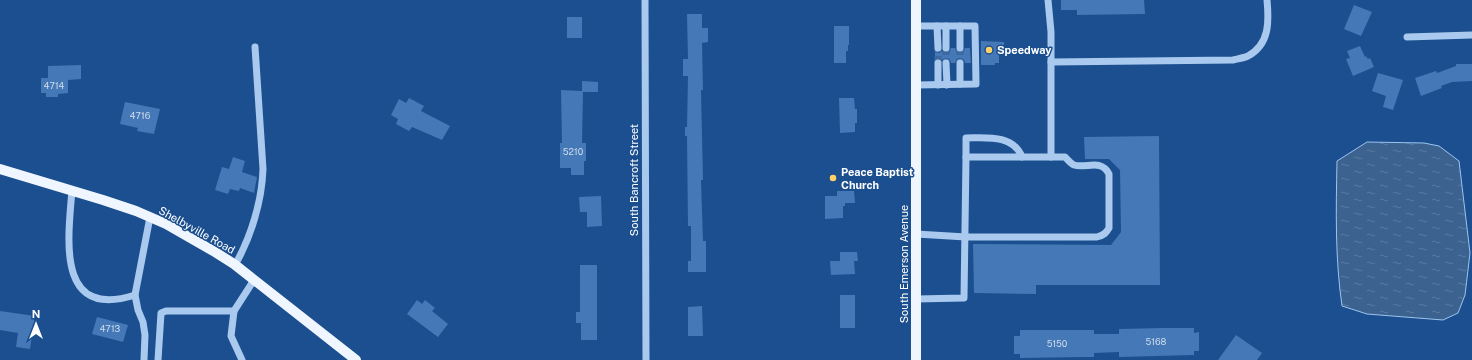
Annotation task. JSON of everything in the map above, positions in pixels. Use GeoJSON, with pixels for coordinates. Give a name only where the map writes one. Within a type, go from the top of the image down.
{"type":"FeatureCollection","features":[{"type":"Feature","properties":{"kind":"main road","name":"South Emerson Avenue"},"geometry":{"type":"LineString","coordinates":[[916,0],[916,360]]}},
{"type":"Feature","properties":{"kind":"main road","name":"Shelbyville Road"},"geometry":{"type":"LineString","coordinates":[[0,169],[120,205],[150,217],[186,235],[235,265],[356,360]]}},
{"type":"Feature","properties":{"kind":"street","name":"South Bancroft Street"},"geometry":{"type":"LineString","coordinates":[[645,0],[646,360]]}},
{"type":"Feature","properties":{"kind":"street"},"geometry":{"type":"LineString","coordinates":[[1048,0],[1051,32],[1051,157]]}},
{"type":"Feature","properties":{"kind":"street"},"geometry":{"type":"LineString","coordinates":[[1051,62],[1233,60],[1248,56],[1261,46],[1268,30],[1267,0]]}},
{"type":"Feature","properties":{"kind":"street"},"geometry":{"type":"LineString","coordinates":[[916,26],[975,26],[976,84],[916,85]]}},
{"type":"Feature","properties":{"kind":"street"},"geometry":{"type":"LineString","coordinates":[[937,26],[938,48]]}},
{"type":"Feature","properties":{"kind":"street"},"geometry":{"type":"LineString","coordinates":[[946,26],[946,48]]}},
{"type":"Feature","properties":{"kind":"street"},"geometry":{"type":"LineString","coordinates":[[960,26],[960,48]]}},
{"type":"Feature","properties":{"kind":"street"},"geometry":{"type":"LineString","coordinates":[[1407,37],[1472,35]]}},
{"type":"Feature","properties":{"kind":"street"},"geometry":{"type":"LineString","coordinates":[[235,265],[245,248],[262,188],[263,169],[255,47]]}},
{"type":"Feature","properties":{"kind":"street"},"geometry":{"type":"LineString","coordinates":[[938,63],[938,85]]}},
{"type":"Feature","properties":{"kind":"street"},"geometry":{"type":"LineString","coordinates":[[946,63],[947,85]]}},
{"type":"Feature","properties":{"kind":"street"},"geometry":{"type":"LineString","coordinates":[[960,63],[960,84]]}},
{"type":"Feature","properties":{"kind":"street"},"geometry":{"type":"LineString","coordinates":[[916,299],[964,298],[966,237],[966,138],[996,138],[1006,140],[1020,151],[1022,157]]}},
{"type":"Feature","properties":{"kind":"street"},"geometry":{"type":"LineString","coordinates":[[916,234],[966,237],[1097,237],[1106,233],[1109,228],[1109,174],[1102,166],[1074,165],[1064,157],[966,157]]}},
{"type":"Feature","properties":{"kind":"street"},"geometry":{"type":"LineString","coordinates":[[72,190],[68,241],[71,264],[78,283],[87,294],[101,300],[122,299],[135,295]]}},
{"type":"Feature","properties":{"kind":"street"},"geometry":{"type":"LineString","coordinates":[[144,360],[145,335],[135,295],[150,217]]}},
{"type":"Feature","properties":{"kind":"street"},"geometry":{"type":"LineString","coordinates":[[242,360],[231,336],[234,311],[254,280]]}},
{"type":"Feature","properties":{"kind":"street"},"geometry":{"type":"LineString","coordinates":[[158,360],[161,314],[166,312],[234,311]]}},
{"type":"Feature","properties":{"kind":"water"},"geometry":{"type":"Polygon","coordinates":[[[1367,142],[1424,143],[1439,146],[1459,161],[1470,253],[1465,295],[1458,313],[1443,320],[1367,314],[1342,306],[1337,252],[1337,161],[1367,142]]]}},
{"type":"Feature","properties":{"kind":"building"},"geometry":{"type":"Polygon","coordinates":[[[1061,0],[1144,0],[1145,14],[1077,15],[1077,10],[1061,10],[1061,0]]]}},
{"type":"Feature","properties":{"kind":"building"},"geometry":{"type":"Polygon","coordinates":[[[1354,5],[1372,12],[1361,36],[1344,29],[1354,5]]]}},
{"type":"Feature","properties":{"kind":"building"},"geometry":{"type":"Polygon","coordinates":[[[687,14],[702,14],[702,28],[708,28],[708,42],[702,43],[703,90],[701,90],[703,180],[701,180],[703,241],[706,241],[706,272],[688,272],[688,261],[691,261],[691,226],[688,226],[687,136],[685,136],[685,127],[687,127],[688,76],[683,76],[683,59],[688,59],[687,14]]]}},
{"type":"Feature","properties":{"kind":"building"},"geometry":{"type":"Polygon","coordinates":[[[567,17],[582,17],[582,38],[567,38],[567,17]]]}},
{"type":"Feature","properties":{"kind":"building"},"geometry":{"type":"Polygon","coordinates":[[[834,26],[849,26],[849,45],[848,51],[846,51],[846,63],[834,63],[834,26]]]}},
{"type":"Feature","properties":{"kind":"building"},"geometry":{"type":"Polygon","coordinates":[[[981,41],[1004,42],[1004,54],[999,54],[999,63],[995,63],[995,65],[981,65],[981,41]]]}},
{"type":"Feature","properties":{"kind":"building"},"geometry":{"type":"Polygon","coordinates":[[[1360,46],[1365,57],[1366,56],[1368,59],[1370,58],[1374,67],[1353,76],[1346,59],[1350,58],[1347,51],[1360,46]]]}},
{"type":"Feature","properties":{"kind":"building"},"geometry":{"type":"Polygon","coordinates":[[[951,48],[955,48],[957,52],[960,53],[963,52],[965,48],[970,48],[971,63],[965,63],[964,60],[960,58],[957,59],[955,63],[951,63],[950,60],[946,58],[942,60],[938,58],[935,59],[935,52],[939,53],[942,51],[946,53],[949,52],[951,48]]]}},
{"type":"Feature","properties":{"kind":"building"},"geometry":{"type":"Polygon","coordinates":[[[1456,64],[1472,64],[1472,81],[1452,82],[1441,86],[1442,88],[1421,96],[1415,78],[1436,71],[1437,73],[1456,66],[1456,64]]]}},
{"type":"Feature","properties":{"kind":"building"},"geometry":{"type":"Polygon","coordinates":[[[81,65],[81,79],[68,80],[68,93],[58,94],[58,97],[46,97],[46,93],[41,93],[41,78],[48,78],[48,66],[81,65]]]}},
{"type":"Feature","properties":{"kind":"building"},"geometry":{"type":"Polygon","coordinates":[[[1378,73],[1403,80],[1393,110],[1383,107],[1386,96],[1372,91],[1378,73]]]}},
{"type":"Feature","properties":{"kind":"building"},"geometry":{"type":"Polygon","coordinates":[[[582,81],[598,82],[598,92],[583,92],[582,143],[586,143],[584,175],[571,175],[571,168],[560,168],[560,143],[562,143],[561,90],[582,91],[582,81]]]}},
{"type":"Feature","properties":{"kind":"building"},"geometry":{"type":"Polygon","coordinates":[[[409,98],[424,106],[421,111],[450,126],[442,140],[412,127],[409,131],[396,124],[398,119],[391,115],[399,99],[406,103],[409,98]]]}},
{"type":"Feature","properties":{"kind":"building"},"geometry":{"type":"Polygon","coordinates":[[[839,98],[854,98],[855,109],[857,109],[857,123],[855,123],[855,132],[840,133],[839,98]]]}},
{"type":"Feature","properties":{"kind":"building"},"geometry":{"type":"Polygon","coordinates":[[[125,102],[160,109],[154,134],[137,131],[138,128],[120,124],[125,102]]]}},
{"type":"Feature","properties":{"kind":"building"},"geometry":{"type":"Polygon","coordinates":[[[1159,136],[1160,285],[1036,285],[1036,294],[974,293],[973,244],[1111,245],[1121,232],[1120,170],[1109,159],[1085,159],[1084,137],[1159,136]]]}},
{"type":"Feature","properties":{"kind":"building"},"geometry":{"type":"Polygon","coordinates":[[[233,157],[245,161],[242,172],[257,177],[254,193],[240,188],[239,191],[230,189],[228,194],[215,190],[222,167],[229,169],[233,157]]]}},
{"type":"Feature","properties":{"kind":"building"},"geometry":{"type":"Polygon","coordinates":[[[837,191],[854,191],[855,203],[845,203],[845,206],[843,206],[843,218],[825,219],[825,196],[837,196],[837,191]]]}},
{"type":"Feature","properties":{"kind":"building"},"geometry":{"type":"Polygon","coordinates":[[[601,196],[602,226],[587,227],[587,212],[580,212],[579,197],[601,196]]]}},
{"type":"Feature","properties":{"kind":"building"},"geometry":{"type":"Polygon","coordinates":[[[840,252],[857,252],[858,261],[854,261],[855,274],[831,275],[830,261],[840,261],[840,252]]]}},
{"type":"Feature","properties":{"kind":"building"},"geometry":{"type":"Polygon","coordinates":[[[580,265],[597,265],[597,340],[581,340],[581,323],[576,323],[576,312],[580,312],[580,265]]]}},
{"type":"Feature","properties":{"kind":"building"},"geometry":{"type":"Polygon","coordinates":[[[840,295],[855,295],[855,328],[840,328],[840,295]]]}},
{"type":"Feature","properties":{"kind":"building"},"geometry":{"type":"Polygon","coordinates":[[[417,300],[422,304],[425,300],[435,308],[432,311],[448,324],[438,337],[407,314],[417,300]]]}},
{"type":"Feature","properties":{"kind":"building"},"geometry":{"type":"Polygon","coordinates":[[[702,306],[703,336],[688,336],[688,307],[702,306]]]}},
{"type":"Feature","properties":{"kind":"building"},"geometry":{"type":"Polygon","coordinates":[[[0,311],[35,316],[30,349],[16,347],[18,333],[0,330],[0,311]]]}},
{"type":"Feature","properties":{"kind":"building"},"geometry":{"type":"Polygon","coordinates":[[[97,317],[128,325],[123,342],[92,334],[97,317]]]}},
{"type":"Feature","properties":{"kind":"building"},"geometry":{"type":"Polygon","coordinates":[[[1194,328],[1194,333],[1199,332],[1199,351],[1194,351],[1194,355],[1119,357],[1119,352],[1094,353],[1094,357],[1020,358],[1020,354],[1014,354],[1014,336],[1020,336],[1020,330],[1094,330],[1094,334],[1119,334],[1119,329],[1194,328]]]}},
{"type":"Feature","properties":{"kind":"building"},"geometry":{"type":"Polygon","coordinates":[[[1236,335],[1262,353],[1257,360],[1218,360],[1236,335]]]}},
{"type":"Feature","properties":{"kind":"tunnel"},"geometry":{"type":"LineString","coordinates":[[938,48],[938,63]]}},
{"type":"Feature","properties":{"kind":"tunnel"},"geometry":{"type":"LineString","coordinates":[[946,48],[946,63]]}},
{"type":"Feature","properties":{"kind":"tunnel"},"geometry":{"type":"LineString","coordinates":[[960,48],[960,63]]}},
{"type":"Feature","properties":{"kind":"place","name":"Speedway"},"geometry":{"type":"Point","coordinates":[989,50]}},
{"type":"Feature","properties":{"kind":"place","name":"Peace Baptist Church"},"geometry":{"type":"Point","coordinates":[833,178]}}]}
